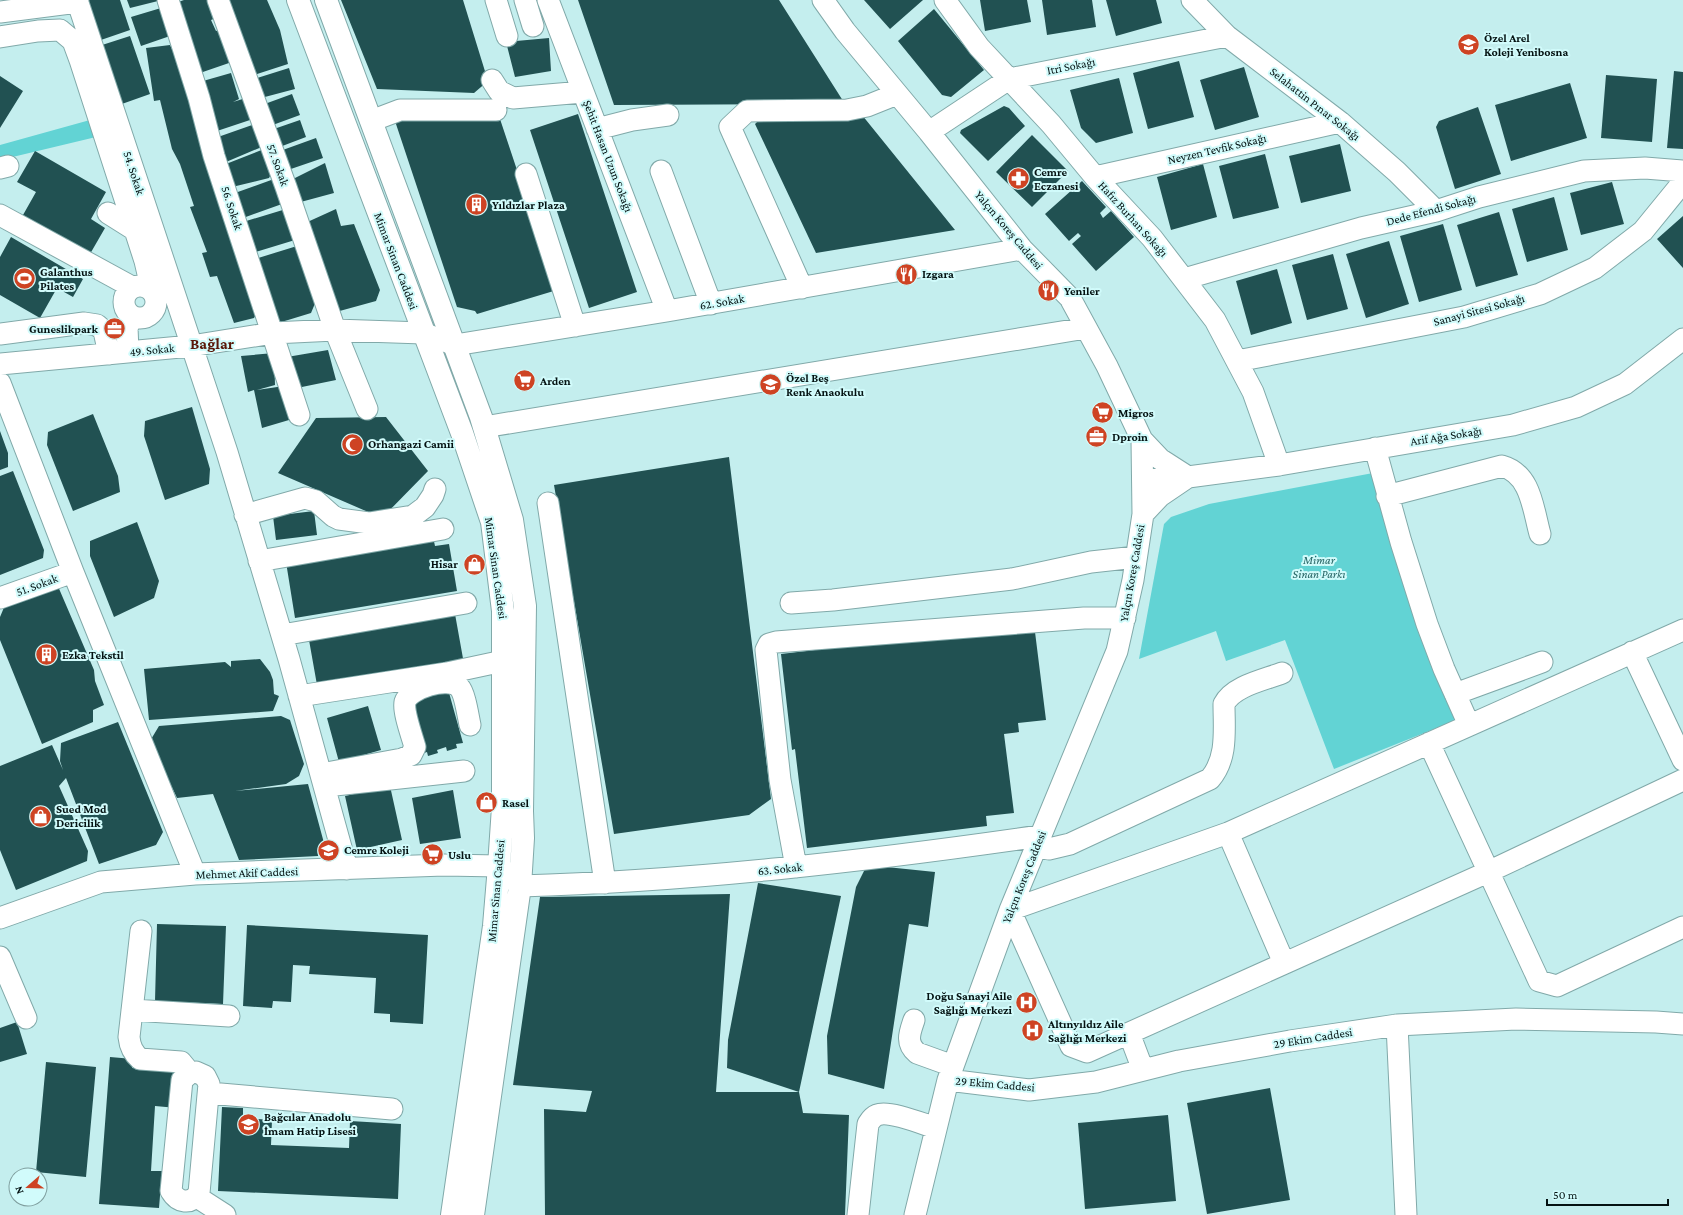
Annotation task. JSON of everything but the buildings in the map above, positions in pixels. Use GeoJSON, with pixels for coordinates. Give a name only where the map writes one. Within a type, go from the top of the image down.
{"type":"FeatureCollection","features":[{"type":"Feature","properties":{"kind":"main road","name":"Mimar Sinan Caddesi"},"geometry":{"type":"LineString","coordinates":[[298,0],[462,433],[492,522],[503,611],[503,807],[494,926],[452,1215]]}},
{"type":"Feature","properties":{"kind":"main road","name":"Mimar Sinan Caddesi"},"geometry":{"type":"LineString","coordinates":[[326,0],[455,345],[484,427],[512,520],[525,606],[522,811],[523,838],[520,886],[473,1215]]}},
{"type":"Feature","properties":{"kind":"street","name":"56. Sokak"},"geometry":{"type":"LineString","coordinates":[[168,0],[199,98],[214,156],[299,415]]}},
{"type":"Feature","properties":{"kind":"street","name":"57. Sokak"},"geometry":{"type":"LineString","coordinates":[[218,0],[335,330],[367,409]]}},
{"type":"Feature","properties":{"kind":"street"},"geometry":{"type":"LineString","coordinates":[[496,0],[507,36]]}},
{"type":"Feature","properties":{"kind":"street"},"geometry":{"type":"LineString","coordinates":[[525,0],[533,26]]}},
{"type":"Feature","properties":{"kind":"street","name":"Şehit Hasan Uzun Sokağı"},"geometry":{"type":"LineString","coordinates":[[548,0],[667,311]]}},
{"type":"Feature","properties":{"kind":"street","name":"Yalçın Koreş Caddesi"},"geometry":{"type":"LineString","coordinates":[[823,0],[845,31],[929,132],[1022,250],[1070,298],[1107,366],[1142,440],[1142,514],[1136,557],[1117,651],[1010,910],[951,1073],[915,1215]]}},
{"type":"Feature","properties":{"kind":"street","name":"Hafız Burhan Sokağı"},"geometry":{"type":"LineString","coordinates":[[945,0],[979,47],[1152,238],[1215,320],[1238,361],[1253,392],[1279,465]]}},
{"type":"Feature","properties":{"kind":"street","name":"Selahattin Pınar Sokağı"},"geometry":{"type":"LineString","coordinates":[[1192,0],[1227,36],[1340,122],[1397,172],[1436,211]]}},
{"type":"Feature","properties":{"kind":"street"},"geometry":{"type":"LineString","coordinates":[[0,12],[78,1]]}},
{"type":"Feature","properties":{"kind":"street","name":"54. Sokak"},"geometry":{"type":"LineString","coordinates":[[78,1],[246,515],[282,635],[347,869]]}},
{"type":"Feature","properties":{"kind":"street"},"geometry":{"type":"LineString","coordinates":[[0,37],[38,31],[60,30],[73,41],[145,262],[142,289]]}},
{"type":"Feature","properties":{"kind":"street","name":"Itri Sokağı"},"geometry":{"type":"LineString","coordinates":[[929,132],[1009,79],[1227,36]]}},
{"type":"Feature","properties":{"kind":"street"},"geometry":{"type":"LineString","coordinates":[[492,80],[499,91],[513,98],[583,92]]}},
{"type":"Feature","properties":{"kind":"street"},"geometry":{"type":"LineString","coordinates":[[802,288],[730,126],[747,111],[847,110],[867,106],[897,94]]}},
{"type":"Feature","properties":{"kind":"street"},"geometry":{"type":"LineString","coordinates":[[371,121],[400,110],[496,110]]}},
{"type":"Feature","properties":{"kind":"street"},"geometry":{"type":"LineString","coordinates":[[597,129],[632,120],[668,115]]}},
{"type":"Feature","properties":{"kind":"street","name":"Neyzen Tevfik Sokağı"},"geometry":{"type":"LineString","coordinates":[[1096,177],[1340,122]]}},
{"type":"Feature","properties":{"kind":"street","name":"Dede Efendi Sokağı"},"geometry":{"type":"LineString","coordinates":[[1184,279],[1361,228],[1436,211],[1479,197],[1584,171],[1645,168],[1683,171]]}},
{"type":"Feature","properties":{"kind":"street"},"geometry":{"type":"LineString","coordinates":[[661,171],[711,304]]}},
{"type":"Feature","properties":{"kind":"street"},"geometry":{"type":"LineString","coordinates":[[526,174],[575,326]]}},
{"type":"Feature","properties":{"kind":"street","name":"Sanayi Sitesi Sokağı"},"geometry":{"type":"LineString","coordinates":[[1238,361],[1464,317],[1540,294],[1596,268],[1643,230],[1683,182]]}},
{"type":"Feature","properties":{"kind":"street"},"geometry":{"type":"LineString","coordinates":[[108,213],[135,230]]}},
{"type":"Feature","properties":{"kind":"street"},"geometry":{"type":"LineString","coordinates":[[3,220],[142,289],[156,301],[153,311],[144,318],[133,317],[125,310],[123,300],[124,295],[142,289]]}},
{"type":"Feature","properties":{"kind":"street","name":"62. Sokak"},"geometry":{"type":"LineString","coordinates":[[423,333],[455,345],[711,304],[1022,250]]}},
{"type":"Feature","properties":{"kind":"street"},"geometry":{"type":"LineString","coordinates":[[118,353],[127,327],[133,317]]}},
{"type":"Feature","properties":{"kind":"street"},"geometry":{"type":"LineString","coordinates":[[0,334],[84,323],[97,325],[104,331],[118,353]]}},
{"type":"Feature","properties":{"kind":"street"},"geometry":{"type":"LineString","coordinates":[[484,427],[1086,328]]}},
{"type":"Feature","properties":{"kind":"street","name":"49. Sokak"},"geometry":{"type":"LineString","coordinates":[[0,364],[192,346],[273,333],[335,330],[423,333]]}},
{"type":"Feature","properties":{"kind":"street","name":"Arif Ağa Sokağı"},"geometry":{"type":"LineString","coordinates":[[1143,480],[1188,477],[1279,465],[1513,425],[1576,407],[1625,384],[1683,338]]}},
{"type":"Feature","properties":{"kind":"street"},"geometry":{"type":"LineString","coordinates":[[0,383],[73,572],[195,874]]}},
{"type":"Feature","properties":{"kind":"street"},"geometry":{"type":"LineString","coordinates":[[1142,440],[1160,459],[1188,477],[1160,496],[1142,514]]}},
{"type":"Feature","properties":{"kind":"street"},"geometry":{"type":"LineString","coordinates":[[1375,448],[1387,496],[1422,609],[1444,669],[1469,725]]}},
{"type":"Feature","properties":{"kind":"street"},"geometry":{"type":"LineString","coordinates":[[1387,496],[1502,466],[1516,472],[1524,480],[1540,534]]}},
{"type":"Feature","properties":{"kind":"street"},"geometry":{"type":"LineString","coordinates":[[246,515],[305,498],[316,501],[333,516],[339,519],[369,523],[413,516],[425,507],[433,496],[435,489]]}},
{"type":"Feature","properties":{"kind":"street"},"geometry":{"type":"LineString","coordinates":[[548,503],[605,883]]}},
{"type":"Feature","properties":{"kind":"street"},"geometry":{"type":"LineString","coordinates":[[259,561],[443,529]]}},
{"type":"Feature","properties":{"kind":"street"},"geometry":{"type":"LineString","coordinates":[[791,603],[833,600],[1012,579],[1091,562],[1136,557]]}},
{"type":"Feature","properties":{"kind":"street","name":"51. Sokak"},"geometry":{"type":"LineString","coordinates":[[0,598],[73,572]]}},
{"type":"Feature","properties":{"kind":"street"},"geometry":{"type":"LineString","coordinates":[[282,635],[466,603]]}},
{"type":"Feature","properties":{"kind":"street"},"geometry":{"type":"LineString","coordinates":[[796,867],[780,780],[766,650],[769,644],[784,641],[1069,619],[1124,618]]}},
{"type":"Feature","properties":{"kind":"street"},"geometry":{"type":"LineString","coordinates":[[1683,630],[1228,833],[1010,910],[1071,1046],[1087,1052],[1488,872],[1683,780]]}},
{"type":"Feature","properties":{"kind":"street"},"geometry":{"type":"LineString","coordinates":[[1632,652],[1683,760]]}},
{"type":"Feature","properties":{"kind":"street"},"geometry":{"type":"LineString","coordinates":[[299,696],[447,673],[503,661]]}},
{"type":"Feature","properties":{"kind":"street"},"geometry":{"type":"LineString","coordinates":[[1455,694],[1542,662]]}},
{"type":"Feature","properties":{"kind":"street","name":"63. Sokak"},"geometry":{"type":"LineString","coordinates":[[520,886],[605,883],[716,875],[1038,842],[1049,849],[1070,844],[1210,779],[1219,766],[1223,753],[1224,704],[1227,699],[1238,690],[1282,673]]}},
{"type":"Feature","properties":{"kind":"street"},"geometry":{"type":"LineString","coordinates":[[322,780],[402,759],[410,755],[415,747],[404,708],[406,698],[414,691],[443,682],[454,683],[461,691],[470,725]]}},
{"type":"Feature","properties":{"kind":"street"},"geometry":{"type":"LineString","coordinates":[[1429,743],[1539,981],[1557,986],[1683,927]]}},
{"type":"Feature","properties":{"kind":"street"},"geometry":{"type":"LineString","coordinates":[[322,780],[464,771]]}},
{"type":"Feature","properties":{"kind":"street"},"geometry":{"type":"LineString","coordinates":[[1228,833],[1284,963]]}},
{"type":"Feature","properties":{"kind":"street","name":"Mehmet Akif Caddesi"},"geometry":{"type":"LineString","coordinates":[[0,918],[100,882],[195,874],[444,865],[499,866]]}},
{"type":"Feature","properties":{"kind":"street"},"geometry":{"type":"LineString","coordinates":[[499,866],[520,886]]}},
{"type":"Feature","properties":{"kind":"street"},"geometry":{"type":"LineString","coordinates":[[141,931],[129,1037],[132,1050],[140,1059],[181,1062],[190,1073]]}},
{"type":"Feature","properties":{"kind":"street"},"geometry":{"type":"LineString","coordinates":[[0,957],[26,1018]]}},
{"type":"Feature","properties":{"kind":"street"},"geometry":{"type":"LineString","coordinates":[[132,1010],[228,1016]]}},
{"type":"Feature","properties":{"kind":"street","name":"29 Ekim Caddesi"},"geometry":{"type":"LineString","coordinates":[[914,1020],[909,1037],[913,1050],[916,1053],[951,1073],[1029,1090],[1096,1082],[1179,1061],[1290,1041],[1397,1025],[1516,1020],[1656,1022],[1683,1024]]}},
{"type":"Feature","properties":{"kind":"street"},"geometry":{"type":"LineString","coordinates":[[1397,1025],[1406,1215]]}},
{"type":"Feature","properties":{"kind":"street"},"geometry":{"type":"LineString","coordinates":[[1129,1033],[1143,1070]]}},
{"type":"Feature","properties":{"kind":"street"},"geometry":{"type":"LineString","coordinates":[[196,1072],[205,1076],[210,1084],[208,1093],[199,1193],[197,1197],[189,1201],[179,1200],[171,1191],[182,1080],[190,1073],[196,1072]]}},
{"type":"Feature","properties":{"kind":"street"},"geometry":{"type":"LineString","coordinates":[[208,1093],[392,1109]]}},
{"type":"Feature","properties":{"kind":"street"},"geometry":{"type":"LineString","coordinates":[[858,1215],[868,1124],[871,1119],[878,1114],[888,1114],[936,1128]]}},
{"type":"Feature","properties":{"kind":"street"},"geometry":{"type":"LineString","coordinates":[[197,1197],[225,1215]]}},
{"type":"Feature","properties":{"kind":"green space"},"geometry":{"type":"Polygon","coordinates":[[[90,120],[96,137],[0,160],[0,145],[90,120]]]}},
{"type":"Feature","properties":{"kind":"green space","name":"Mimar Sinan Parkı"},"geometry":{"type":"Polygon","coordinates":[[[1373,473],[1459,719],[1334,769],[1285,640],[1226,661],[1216,631],[1139,659],[1164,524],[1171,517],[1209,504],[1373,473]]]}},
{"type":"Feature","properties":{"kind":"place","name":"Özel Arel Koleji Yenibosna"},"geometry":{"type":"Point","coordinates":[1468,45]}},
{"type":"Feature","properties":{"kind":"place","name":"Cemre Eczanesi"},"geometry":{"type":"Point","coordinates":[1018,179]}},
{"type":"Feature","properties":{"kind":"place","name":"Yıldızlar Plaza"},"geometry":{"type":"Point","coordinates":[476,205]}},
{"type":"Feature","properties":{"kind":"place","name":"Izgara"},"geometry":{"type":"Point","coordinates":[906,274]}},
{"type":"Feature","properties":{"kind":"place","name":"Galanthus Pilates"},"geometry":{"type":"Point","coordinates":[25,279]}},
{"type":"Feature","properties":{"kind":"place","name":"Yeniler"},"geometry":{"type":"Point","coordinates":[1049,291]}},
{"type":"Feature","properties":{"kind":"place","name":"Guneslikpark"},"geometry":{"type":"Point","coordinates":[114,329]}},
{"type":"Feature","properties":{"kind":"place","name":"Arden"},"geometry":{"type":"Point","coordinates":[525,381]}},
{"type":"Feature","properties":{"kind":"place","name":"Özel Beş Renk Anaokulu"},"geometry":{"type":"Point","coordinates":[770,385]}},
{"type":"Feature","properties":{"kind":"place","name":"Migros"},"geometry":{"type":"Point","coordinates":[1103,413]}},
{"type":"Feature","properties":{"kind":"place","name":"Dproin"},"geometry":{"type":"Point","coordinates":[1097,437]}},
{"type":"Feature","properties":{"kind":"place","name":"Orhangazi Camii"},"geometry":{"type":"Point","coordinates":[353,444]}},
{"type":"Feature","properties":{"kind":"place","name":"Hisar"},"geometry":{"type":"Point","coordinates":[474,564]}},
{"type":"Feature","properties":{"kind":"place","name":"Ezka Tekstil"},"geometry":{"type":"Point","coordinates":[47,655]}},
{"type":"Feature","properties":{"kind":"place","name":"Rasel"},"geometry":{"type":"Point","coordinates":[486,803]}},
{"type":"Feature","properties":{"kind":"place","name":"Sued Mod Dericilik"},"geometry":{"type":"Point","coordinates":[40,816]}},
{"type":"Feature","properties":{"kind":"place","name":"Cemre Koleji"},"geometry":{"type":"Point","coordinates":[328,850]}},
{"type":"Feature","properties":{"kind":"place","name":"Uslu"},"geometry":{"type":"Point","coordinates":[432,855]}},
{"type":"Feature","properties":{"kind":"place","name":"Doğu Sanayi Aile Sağlığı Merkezi"},"geometry":{"type":"Point","coordinates":[1027,1003]}},
{"type":"Feature","properties":{"kind":"place","name":"Altınyıldız Aile Sağlığı Merkezi"},"geometry":{"type":"Point","coordinates":[1032,1031]}},
{"type":"Feature","properties":{"kind":"place","name":"Bağcılar Anadolu İmam Hatip Lisesi"},"geometry":{"type":"Point","coordinates":[248,1124]}},
{"type":"Feature","properties":{"kind":"district","name":"Bağlar"},"geometry":{"type":"Point","coordinates":[212,343]}}]}
